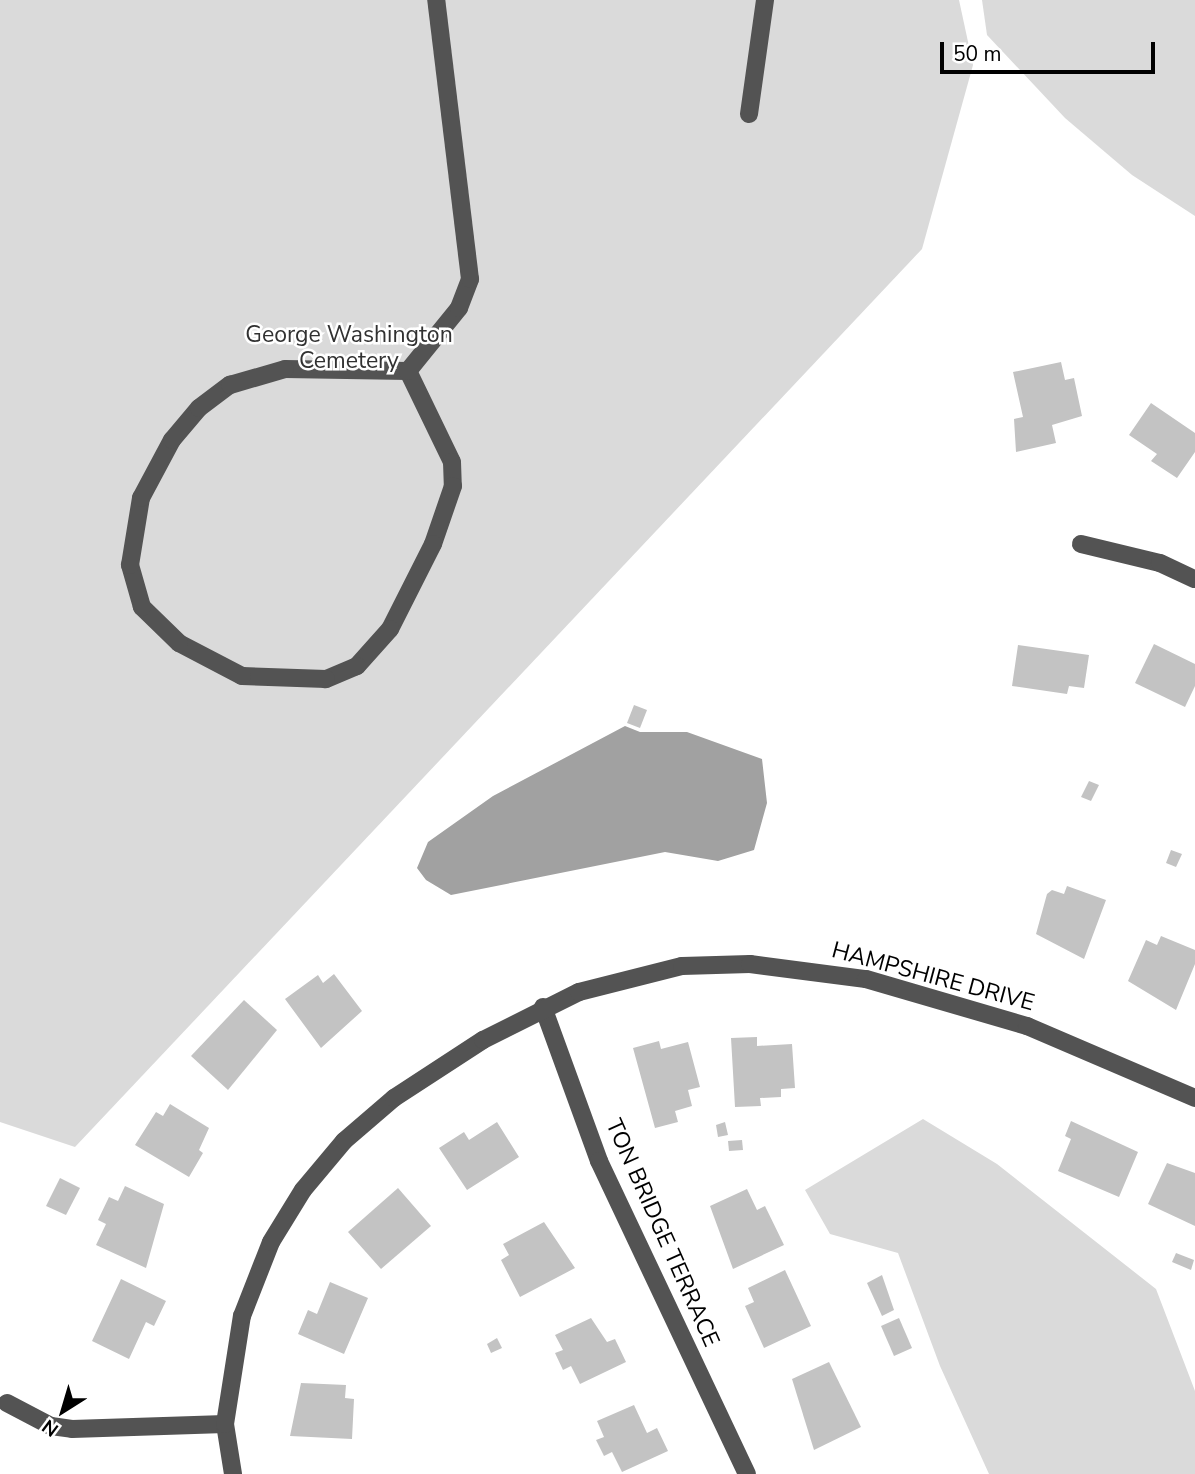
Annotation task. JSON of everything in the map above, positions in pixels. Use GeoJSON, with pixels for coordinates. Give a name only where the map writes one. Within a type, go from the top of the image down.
{"type":"FeatureCollection","features":[{"type":"Feature","properties":{"kind":"street"},"geometry":{"type":"LineString","coordinates":[[408,371],[459,307],[470,279],[436,0]]}},
{"type":"Feature","properties":{"kind":"street"},"geometry":{"type":"LineString","coordinates":[[750,114],[765,0]]}},
{"type":"Feature","properties":{"kind":"street"},"geometry":{"type":"LineString","coordinates":[[285,369],[408,371],[452,462],[453,486],[433,544],[390,629],[373,650],[357,666],[326,679],[267,680],[219,666],[159,626],[142,607],[134,586],[133,536],[155,466],[199,408],[230,385],[285,369]]}},
{"type":"Feature","properties":{"kind":"street"},"geometry":{"type":"LineString","coordinates":[[1081,544],[1160,563],[1195,579]]}},
{"type":"Feature","properties":{"kind":"street","name":"HAMPSHIRE DRIVE"},"geometry":{"type":"LineString","coordinates":[[233,1474],[225,1424],[230,1373],[252,1283],[303,1190],[344,1141],[394,1098],[543,1007],[620,977],[682,966],[814,970],[866,979],[1027,1026],[1195,1098]]}},
{"type":"Feature","properties":{"kind":"street","name":"TON BRIDGE TERRACE"},"geometry":{"type":"LineString","coordinates":[[543,1007],[599,1161],[747,1474]]}},
{"type":"Feature","properties":{"kind":"street"},"geometry":{"type":"LineString","coordinates":[[7,1403],[51,1426],[72,1429],[225,1424]]}},
{"type":"Feature","properties":{"kind":"green space","name":"George Washington Cemetery"},"geometry":{"type":"Polygon","coordinates":[[[0,0],[959,0],[973,65],[922,249],[75,1147],[0,1122],[0,0]]]}},
{"type":"Feature","properties":{"kind":"green space"},"geometry":{"type":"Polygon","coordinates":[[[982,0],[1195,0],[1195,216],[1132,175],[1065,118],[987,35],[982,0]]]}},
{"type":"Feature","properties":{"kind":"green space"},"geometry":{"type":"Polygon","coordinates":[[[923,1119],[997,1164],[1156,1289],[1195,1391],[1195,1474],[989,1474],[940,1366],[898,1253],[830,1234],[805,1190],[923,1119]]]}},
{"type":"Feature","properties":{"kind":"shaded area"},"geometry":{"type":"Polygon","coordinates":[[[625,726],[640,732],[687,732],[762,759],[767,803],[754,850],[718,861],[665,852],[451,895],[426,880],[417,868],[428,842],[493,796],[625,726]]]}},
{"type":"Feature","properties":{"kind":"building"},"geometry":{"type":"Polygon","coordinates":[[[1061,362],[1065,380],[1074,378],[1082,416],[1052,425],[1056,443],[1016,452],[1014,419],[1023,417],[1013,372],[1061,362]]]}},
{"type":"Feature","properties":{"kind":"building"},"geometry":{"type":"Polygon","coordinates":[[[1151,403],[1195,433],[1195,452],[1177,478],[1151,461],[1157,454],[1129,435],[1151,403]]]}},
{"type":"Feature","properties":{"kind":"building"},"geometry":{"type":"Polygon","coordinates":[[[1154,644],[1195,664],[1195,686],[1185,707],[1135,683],[1154,644]]]}},
{"type":"Feature","properties":{"kind":"building"},"geometry":{"type":"Polygon","coordinates":[[[1018,645],[1089,655],[1084,688],[1069,686],[1067,694],[1012,686],[1018,645]]]}},
{"type":"Feature","properties":{"kind":"building"},"geometry":{"type":"Polygon","coordinates":[[[634,705],[647,710],[640,728],[627,723],[634,705]]]}},
{"type":"Feature","properties":{"kind":"building"},"geometry":{"type":"Polygon","coordinates":[[[1089,781],[1099,785],[1091,801],[1081,797],[1089,781]]]}},
{"type":"Feature","properties":{"kind":"building"},"geometry":{"type":"Polygon","coordinates":[[[1171,850],[1182,854],[1176,867],[1166,863],[1171,850]]]}},
{"type":"Feature","properties":{"kind":"building"},"geometry":{"type":"Polygon","coordinates":[[[1067,886],[1106,900],[1084,959],[1036,934],[1047,894],[1052,890],[1064,894],[1067,886]]]}},
{"type":"Feature","properties":{"kind":"building"},"geometry":{"type":"Polygon","coordinates":[[[1161,936],[1195,950],[1195,964],[1176,1010],[1128,981],[1146,940],[1157,945],[1161,936]]]}},
{"type":"Feature","properties":{"kind":"building"},"geometry":{"type":"Polygon","coordinates":[[[334,974],[362,1011],[321,1048],[285,999],[318,975],[323,983],[334,974]]]}},
{"type":"Feature","properties":{"kind":"building"},"geometry":{"type":"Polygon","coordinates":[[[244,1000],[277,1030],[228,1090],[191,1056],[244,1000]]]}},
{"type":"Feature","properties":{"kind":"building"},"geometry":{"type":"Polygon","coordinates":[[[757,1037],[757,1046],[792,1044],[795,1088],[781,1089],[781,1097],[760,1098],[761,1106],[735,1107],[731,1038],[757,1037]]]}},
{"type":"Feature","properties":{"kind":"building"},"geometry":{"type":"Polygon","coordinates":[[[659,1041],[661,1049],[688,1042],[700,1087],[688,1090],[692,1106],[675,1111],[678,1122],[655,1128],[633,1048],[659,1041]]]}},
{"type":"Feature","properties":{"kind":"building"},"geometry":{"type":"Polygon","coordinates":[[[170,1104],[209,1128],[199,1150],[203,1153],[189,1177],[135,1145],[156,1112],[163,1116],[170,1104]]]}},
{"type":"Feature","properties":{"kind":"building"},"geometry":{"type":"Polygon","coordinates":[[[1071,1121],[1138,1152],[1119,1197],[1058,1171],[1071,1139],[1065,1136],[1071,1121]]]}},
{"type":"Feature","properties":{"kind":"building"},"geometry":{"type":"Polygon","coordinates":[[[497,1122],[519,1157],[467,1190],[439,1148],[464,1132],[469,1140],[497,1122]]]}},
{"type":"Feature","properties":{"kind":"building"},"geometry":{"type":"Polygon","coordinates":[[[725,1122],[728,1135],[718,1137],[716,1125],[725,1122]]]}},
{"type":"Feature","properties":{"kind":"building"},"geometry":{"type":"Polygon","coordinates":[[[742,1140],[743,1150],[729,1151],[728,1141],[742,1140]]]}},
{"type":"Feature","properties":{"kind":"building"},"geometry":{"type":"Polygon","coordinates":[[[1167,1163],[1195,1173],[1195,1226],[1148,1204],[1167,1163]]]}},
{"type":"Feature","properties":{"kind":"building"},"geometry":{"type":"Polygon","coordinates":[[[60,1178],[80,1188],[66,1215],[46,1206],[60,1178]]]}},
{"type":"Feature","properties":{"kind":"building"},"geometry":{"type":"Polygon","coordinates":[[[125,1186],[164,1204],[146,1268],[96,1245],[106,1224],[98,1220],[109,1197],[118,1201],[125,1186]]]}},
{"type":"Feature","properties":{"kind":"building"},"geometry":{"type":"Polygon","coordinates":[[[398,1188],[431,1226],[381,1269],[348,1232],[398,1188]]]}},
{"type":"Feature","properties":{"kind":"building"},"geometry":{"type":"Polygon","coordinates":[[[747,1189],[757,1210],[765,1206],[784,1245],[733,1269],[710,1206],[747,1189]]]}},
{"type":"Feature","properties":{"kind":"building"},"geometry":{"type":"Polygon","coordinates":[[[544,1222],[575,1268],[520,1297],[501,1260],[509,1255],[503,1244],[544,1222]]]}},
{"type":"Feature","properties":{"kind":"building"},"geometry":{"type":"Polygon","coordinates":[[[1176,1253],[1194,1260],[1191,1270],[1172,1262],[1176,1253]]]}},
{"type":"Feature","properties":{"kind":"building"},"geometry":{"type":"Polygon","coordinates":[[[785,1270],[811,1326],[764,1348],[745,1306],[754,1302],[748,1288],[785,1270]]]}},
{"type":"Feature","properties":{"kind":"building"},"geometry":{"type":"Polygon","coordinates":[[[882,1275],[894,1310],[882,1316],[867,1283],[882,1275]]]}},
{"type":"Feature","properties":{"kind":"building"},"geometry":{"type":"Polygon","coordinates":[[[121,1279],[166,1301],[154,1326],[146,1322],[129,1359],[92,1341],[121,1279]]]}},
{"type":"Feature","properties":{"kind":"building"},"geometry":{"type":"Polygon","coordinates":[[[330,1282],[368,1298],[344,1354],[298,1334],[308,1310],[317,1314],[330,1282]]]}},
{"type":"Feature","properties":{"kind":"building"},"geometry":{"type":"Polygon","coordinates":[[[591,1318],[607,1342],[615,1339],[626,1362],[580,1384],[571,1366],[563,1370],[555,1353],[563,1350],[555,1335],[591,1318]]]}},
{"type":"Feature","properties":{"kind":"building"},"geometry":{"type":"Polygon","coordinates":[[[899,1318],[912,1348],[894,1356],[881,1326],[899,1318]]]}},
{"type":"Feature","properties":{"kind":"building"},"geometry":{"type":"Polygon","coordinates":[[[497,1338],[502,1348],[491,1353],[487,1344],[497,1338]]]}},
{"type":"Feature","properties":{"kind":"building"},"geometry":{"type":"Polygon","coordinates":[[[829,1362],[861,1427],[814,1450],[792,1379],[829,1362]]]}},
{"type":"Feature","properties":{"kind":"building"},"geometry":{"type":"Polygon","coordinates":[[[301,1383],[346,1385],[345,1398],[354,1399],[352,1439],[290,1436],[301,1383]]]}},
{"type":"Feature","properties":{"kind":"building"},"geometry":{"type":"Polygon","coordinates":[[[634,1405],[647,1433],[657,1428],[668,1451],[622,1472],[612,1452],[604,1456],[596,1440],[604,1437],[597,1421],[634,1405]]]}}]}
